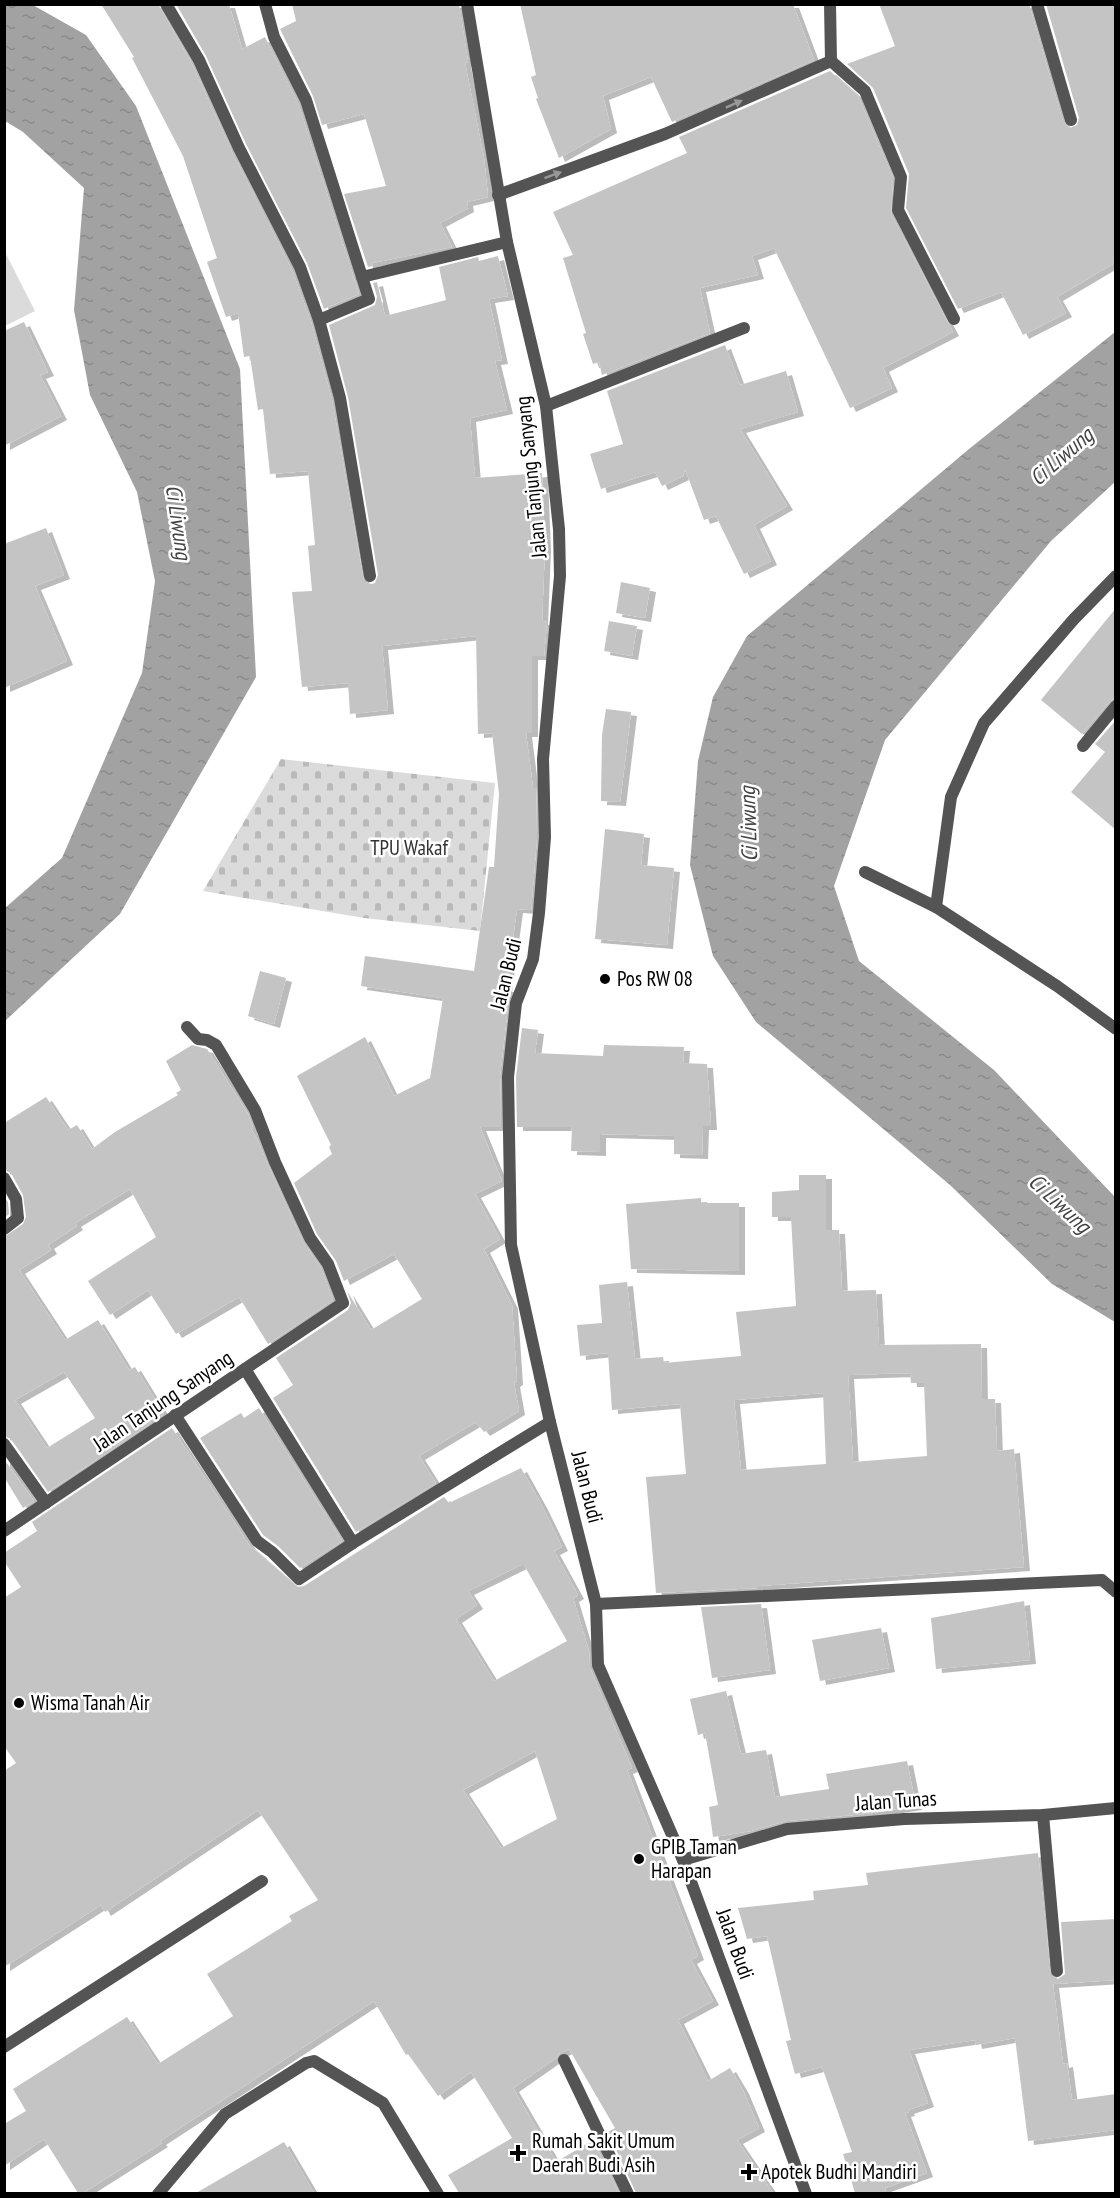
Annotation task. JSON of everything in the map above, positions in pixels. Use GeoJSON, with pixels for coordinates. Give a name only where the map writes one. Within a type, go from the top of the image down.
{"type":"FeatureCollection","features":[{"type":"Feature","properties":{"kind":"street"},"geometry":{"type":"LineString","coordinates":[[166,4],[199,60],[239,148],[300,267],[319,320],[340,398],[370,576]]}},
{"type":"Feature","properties":{"kind":"street"},"geometry":{"type":"LineString","coordinates":[[265,4],[274,37],[306,100],[368,300],[319,320]]}},
{"type":"Feature","properties":{"kind":"street","name":"Jalan Tanjung Sanyang"},"geometry":{"type":"LineString","coordinates":[[467,4],[507,242],[546,406],[559,529],[560,576],[543,759]]}},
{"type":"Feature","properties":{"kind":"street"},"geometry":{"type":"LineString","coordinates":[[830,4],[831,61],[865,91],[901,177],[898,210],[954,320]]}},
{"type":"Feature","properties":{"kind":"street"},"geometry":{"type":"LineString","coordinates":[[1037,4],[1071,120]]}},
{"type":"Feature","properties":{"kind":"street"},"geometry":{"type":"LineString","coordinates":[[498,195],[665,134],[831,61]]}},
{"type":"Feature","properties":{"kind":"street"},"geometry":{"type":"LineString","coordinates":[[362,277],[507,242]]}},
{"type":"Feature","properties":{"kind":"street"},"geometry":{"type":"LineString","coordinates":[[546,406],[744,328]]}},
{"type":"Feature","properties":{"kind":"street"},"geometry":{"type":"LineString","coordinates":[[936,907],[951,797],[984,723],[1074,619],[1116,576]]}},
{"type":"Feature","properties":{"kind":"street"},"geometry":{"type":"LineString","coordinates":[[1083,746],[1116,706]]}},
{"type":"Feature","properties":{"kind":"street","name":"Jalan Budi"},"geometry":{"type":"LineString","coordinates":[[543,759],[545,837],[539,913],[533,958],[516,1003],[508,1077],[511,1245],[550,1422],[596,1604],[598,1665],[683,1860],[806,2193]]}},
{"type":"Feature","properties":{"kind":"street"},"geometry":{"type":"LineString","coordinates":[[865,872],[936,907],[1057,986],[1116,1029]]}},
{"type":"Feature","properties":{"kind":"street","name":"Jalan Tanjung Sanyang"},"geometry":{"type":"LineString","coordinates":[[4,1531],[344,1303],[328,1264],[310,1238],[275,1162],[255,1110],[216,1045],[207,1040],[198,1039],[187,1027]]}},
{"type":"Feature","properties":{"kind":"street"},"geometry":{"type":"LineString","coordinates":[[4,1178],[18,1206],[18,1218],[4,1229]]}},
{"type":"Feature","properties":{"kind":"street"},"geometry":{"type":"LineString","coordinates":[[245,1369],[353,1543]]}},
{"type":"Feature","properties":{"kind":"street"},"geometry":{"type":"LineString","coordinates":[[176,1415],[257,1541],[272,1552],[298,1579],[550,1422]]}},
{"type":"Feature","properties":{"kind":"street"},"geometry":{"type":"LineString","coordinates":[[4,1444],[46,1503]]}},
{"type":"Feature","properties":{"kind":"street"},"geometry":{"type":"LineString","coordinates":[[596,1604],[1102,1580],[1116,1592]]}},
{"type":"Feature","properties":{"kind":"street","name":"Jalan Tunas"},"geometry":{"type":"LineString","coordinates":[[683,1860],[787,1829],[904,1819],[1043,1815],[1116,1808]]}},
{"type":"Feature","properties":{"kind":"street"},"geometry":{"type":"LineString","coordinates":[[1043,1815],[1057,1971]]}},
{"type":"Feature","properties":{"kind":"street"},"geometry":{"type":"LineString","coordinates":[[4,2047],[262,1881]]}},
{"type":"Feature","properties":{"kind":"street"},"geometry":{"type":"LineString","coordinates":[[564,2060],[628,2193]]}},
{"type":"Feature","properties":{"kind":"street"},"geometry":{"type":"LineString","coordinates":[[158,2193],[225,2114],[306,2063],[314,2061],[383,2103],[438,2193]]}},
{"type":"Feature","properties":{"kind":"green space"},"geometry":{"type":"Polygon","coordinates":[[[4,250],[35,311],[5,326],[4,326],[4,250]]]}},
{"type":"Feature","properties":{"kind":"green space","name":"TPU Wakaf"},"geometry":{"type":"Polygon","coordinates":[[[281,759],[495,783],[480,931],[364,918],[203,891],[281,759]]]}},
{"type":"Feature","properties":{"kind":"water","name":"Ci Liwung"},"geometry":{"type":"Polygon","coordinates":[[[31,4],[86,35],[136,106],[240,369],[256,677],[120,914],[5,1021],[5,908],[62,858],[142,673],[155,581],[137,492],[90,395],[74,310],[84,188],[23,132],[5,121],[5,5],[31,4]]]}},
{"type":"Feature","properties":{"kind":"water","name":"Ci Liwung"},"geometry":{"type":"Polygon","coordinates":[[[1115,332],[1115,482],[1051,541],[885,740],[834,886],[859,961],[994,1070],[1115,1197],[1115,1322],[1052,1284],[950,1185],[756,1022],[713,956],[690,865],[698,761],[713,697],[747,636],[969,449],[1115,332]]]}},
{"type":"Feature","properties":{"kind":"building"},"geometry":{"type":"Polygon","coordinates":[[[101,4],[158,4],[192,64],[232,152],[292,270],[311,322],[332,400],[364,582],[375,583],[378,575],[348,397],[329,325],[375,305],[377,297],[373,283],[377,282],[385,316],[446,300],[439,267],[478,257],[479,261],[498,256],[508,296],[489,299],[502,360],[495,361],[507,410],[470,418],[475,478],[542,473],[545,546],[542,621],[547,622],[544,656],[532,656],[532,733],[526,733],[533,788],[536,788],[537,837],[531,910],[517,909],[506,988],[510,988],[500,1076],[501,1127],[480,1127],[502,1181],[475,1194],[500,1239],[484,1249],[512,1305],[517,1381],[514,1383],[519,1411],[484,1432],[476,1422],[419,1456],[436,1483],[356,1532],[273,1398],[293,1385],[276,1358],[348,1310],[351,1303],[347,1291],[371,1330],[422,1299],[394,1254],[344,1281],[336,1261],[317,1234],[294,1183],[332,1154],[329,1147],[331,1145],[297,1076],[365,1037],[394,1096],[430,1078],[443,998],[361,986],[365,956],[474,971],[489,867],[494,867],[499,794],[492,733],[478,734],[476,636],[382,646],[388,710],[350,714],[348,683],[302,687],[292,592],[312,591],[308,546],[315,545],[308,471],[270,474],[263,409],[258,410],[250,356],[244,357],[238,313],[226,317],[207,262],[217,258],[183,156],[132,58],[134,57],[101,4]]]}},
{"type":"Feature","properties":{"kind":"building"},"geometry":{"type":"Polygon","coordinates":[[[176,4],[229,4],[242,49],[265,37],[298,103],[359,294],[324,309],[307,263],[246,144],[206,56],[176,4]]]}},
{"type":"Feature","properties":{"kind":"building"},"geometry":{"type":"Polygon","coordinates":[[[292,4],[459,4],[468,62],[465,63],[484,158],[488,197],[467,202],[468,208],[440,223],[452,247],[372,263],[373,266],[368,267],[344,194],[386,186],[364,114],[322,125],[313,96],[280,29],[296,21],[292,4]]]}},
{"type":"Feature","properties":{"kind":"building"},"geometry":{"type":"Polygon","coordinates":[[[520,4],[793,4],[814,60],[672,122],[651,77],[603,96],[611,129],[559,158],[536,99],[538,98],[531,77],[536,75],[520,4]]]}},
{"type":"Feature","properties":{"kind":"building"},"geometry":{"type":"Polygon","coordinates":[[[879,4],[1029,4],[1063,122],[1070,128],[1077,125],[1079,118],[1046,4],[1116,4],[1116,262],[1057,297],[1066,313],[1023,335],[1001,292],[958,309],[906,208],[909,174],[873,88],[847,64],[895,46],[879,4]]]}},
{"type":"Feature","properties":{"kind":"building"},"geometry":{"type":"Polygon","coordinates":[[[830,71],[858,96],[893,178],[891,214],[953,332],[883,368],[892,388],[850,408],[774,248],[752,256],[758,275],[700,288],[710,333],[602,375],[599,362],[593,364],[583,334],[586,333],[563,258],[573,255],[553,212],[687,153],[679,137],[830,71]]]}},
{"type":"Feature","properties":{"kind":"building"},"geometry":{"type":"Polygon","coordinates":[[[24,322],[48,372],[40,375],[61,416],[4,446],[4,331],[24,322]]]}},
{"type":"Feature","properties":{"kind":"building"},"geometry":{"type":"Polygon","coordinates":[[[725,345],[740,385],[786,371],[798,412],[740,429],[787,506],[754,525],[771,561],[744,574],[716,516],[704,520],[685,469],[683,476],[662,486],[655,472],[601,489],[590,454],[623,444],[607,391],[725,345]]]}},
{"type":"Feature","properties":{"kind":"building"},"geometry":{"type":"Polygon","coordinates":[[[46,528],[64,575],[35,586],[67,661],[4,688],[4,544],[46,528]]]}},
{"type":"Feature","properties":{"kind":"building"},"geometry":{"type":"Polygon","coordinates":[[[621,582],[650,588],[645,618],[616,613],[621,582]]]}},
{"type":"Feature","properties":{"kind":"building"},"geometry":{"type":"Polygon","coordinates":[[[1116,608],[1116,698],[1110,701],[1082,734],[1041,700],[1116,608]]]}},
{"type":"Feature","properties":{"kind":"building"},"geometry":{"type":"Polygon","coordinates":[[[609,621],[637,626],[632,656],[604,651],[609,621]]]}},
{"type":"Feature","properties":{"kind":"building"},"geometry":{"type":"Polygon","coordinates":[[[606,709],[631,712],[620,802],[601,801],[602,735],[606,709]]]}},
{"type":"Feature","properties":{"kind":"building"},"geometry":{"type":"Polygon","coordinates":[[[1116,720],[1116,830],[1071,792],[1105,752],[1095,744],[1116,720]]]}},
{"type":"Feature","properties":{"kind":"building"},"geometry":{"type":"Polygon","coordinates":[[[605,829],[644,834],[641,865],[674,868],[667,945],[595,939],[605,829]]]}},
{"type":"Feature","properties":{"kind":"building"},"geometry":{"type":"Polygon","coordinates":[[[260,971],[286,978],[274,1024],[248,1016],[260,971]]]}},
{"type":"Feature","properties":{"kind":"building"},"geometry":{"type":"Polygon","coordinates":[[[522,1028],[538,1030],[535,1053],[603,1056],[604,1045],[684,1047],[683,1063],[707,1064],[711,1126],[703,1126],[702,1155],[674,1154],[674,1136],[600,1134],[600,1152],[571,1151],[572,1127],[517,1127],[516,1077],[522,1028]]]}},
{"type":"Feature","properties":{"kind":"building"},"geometry":{"type":"Polygon","coordinates":[[[192,1045],[207,1049],[248,1114],[253,1128],[251,1129],[303,1242],[321,1268],[333,1300],[268,1344],[239,1297],[176,1334],[148,1290],[110,1315],[88,1281],[156,1237],[130,1189],[75,1223],[77,1226],[48,1245],[51,1250],[19,1270],[65,1340],[98,1320],[129,1370],[135,1367],[164,1414],[48,1492],[11,1439],[4,1436],[4,1237],[23,1224],[26,1217],[23,1195],[11,1173],[4,1170],[4,1123],[46,1097],[68,1130],[77,1125],[92,1149],[115,1132],[178,1095],[176,1093],[181,1090],[166,1061],[192,1045]],[[64,1372],[15,1400],[47,1448],[95,1418],[64,1372]]]}},
{"type":"Feature","properties":{"kind":"building"},"geometry":{"type":"Polygon","coordinates":[[[799,1175],[826,1175],[826,1230],[839,1230],[842,1291],[876,1290],[879,1345],[981,1344],[982,1399],[995,1399],[997,1451],[1014,1449],[1024,1567],[758,1586],[758,1588],[656,1593],[646,1477],[686,1474],[680,1404],[612,1410],[608,1353],[580,1356],[577,1325],[602,1323],[599,1285],[627,1282],[635,1359],[663,1357],[664,1363],[741,1356],[736,1312],[796,1306],[791,1217],[772,1217],[772,1192],[799,1190],[799,1175]],[[910,1373],[848,1375],[853,1462],[927,1456],[924,1383],[911,1383],[910,1373]],[[823,1393],[734,1400],[741,1470],[826,1464],[823,1393]]]}},
{"type":"Feature","properties":{"kind":"building"},"geometry":{"type":"Polygon","coordinates":[[[4,1196],[8,1202],[9,1214],[4,1218],[4,1196]]]}},
{"type":"Feature","properties":{"kind":"building"},"geometry":{"type":"Polygon","coordinates":[[[701,1198],[701,1203],[739,1203],[739,1271],[631,1269],[626,1204],[701,1198]]]}},
{"type":"Feature","properties":{"kind":"building"},"geometry":{"type":"Polygon","coordinates":[[[259,1408],[342,1541],[300,1568],[263,1535],[200,1438],[241,1413],[244,1418],[259,1408]]]}},
{"type":"Feature","properties":{"kind":"building"},"geometry":{"type":"Polygon","coordinates":[[[172,1428],[250,1546],[297,1587],[304,1586],[444,1497],[449,1503],[521,1468],[562,1547],[554,1551],[578,1595],[573,1598],[589,1651],[590,1668],[632,1768],[627,1770],[698,1956],[691,1960],[713,2001],[678,2020],[708,2081],[730,2068],[743,2090],[759,2128],[737,2140],[773,2193],[636,2193],[608,2132],[615,2128],[569,2049],[560,2053],[513,2088],[556,2162],[593,2140],[619,2193],[459,2193],[448,2175],[512,2138],[471,2072],[438,2096],[408,2054],[406,2055],[374,2001],[83,2193],[78,2193],[44,2139],[4,2166],[4,2124],[26,2111],[13,2089],[127,2017],[158,2064],[233,2016],[207,1974],[292,1921],[289,1916],[318,1900],[258,1810],[105,1912],[101,1905],[4,1967],[4,1771],[16,1763],[4,1746],[4,1598],[21,1587],[4,1561],[4,1553],[37,1531],[32,1522],[172,1428]],[[524,1565],[468,1591],[477,1605],[456,1619],[494,1681],[567,1641],[524,1565]],[[535,1751],[463,1790],[501,1848],[557,1819],[535,1751]]]}},
{"type":"Feature","properties":{"kind":"building"},"geometry":{"type":"Polygon","coordinates":[[[4,1459],[34,1501],[23,1508],[4,1477],[4,1459]]]}},
{"type":"Feature","properties":{"kind":"building"},"geometry":{"type":"Polygon","coordinates":[[[1024,1601],[1030,1660],[936,1669],[931,1618],[1024,1601]]]}},
{"type":"Feature","properties":{"kind":"building"},"geometry":{"type":"Polygon","coordinates":[[[761,1604],[770,1670],[712,1678],[701,1607],[761,1604]]]}},
{"type":"Feature","properties":{"kind":"building"},"geometry":{"type":"Polygon","coordinates":[[[881,1628],[889,1668],[820,1681],[812,1640],[881,1628]]]}},
{"type":"Feature","properties":{"kind":"building"},"geometry":{"type":"Polygon","coordinates":[[[726,1691],[741,1754],[766,1750],[775,1797],[829,1789],[826,1774],[907,1761],[916,1806],[865,1814],[786,1821],[751,1831],[713,1837],[709,1807],[718,1805],[705,1733],[698,1735],[690,1699],[726,1691]]]}},
{"type":"Feature","properties":{"kind":"building"},"geometry":{"type":"Polygon","coordinates":[[[1038,1853],[1051,1976],[1058,1979],[1065,1974],[1061,1922],[1116,1919],[1116,1980],[1053,1984],[1063,2064],[1067,2063],[1072,2100],[1116,2094],[1116,2130],[1028,2141],[1015,2038],[976,2045],[975,2040],[909,2050],[928,2103],[905,2113],[927,2173],[885,2188],[886,2193],[855,2193],[843,2154],[852,2152],[822,2067],[795,2074],[786,2041],[791,2040],[767,1936],[747,1939],[738,1908],[814,1900],[813,1891],[868,1885],[866,1873],[1038,1853]]]}},
{"type":"Feature","properties":{"kind":"building"},"geometry":{"type":"Polygon","coordinates":[[[284,2142],[314,2193],[196,2193],[284,2142]]]}},
{"type":"Feature","properties":{"kind":"place","name":"Pos RW 08"},"geometry":{"type":"Point","coordinates":[605,979]}},
{"type":"Feature","properties":{"kind":"place","name":"Wisma Tanah Air"},"geometry":{"type":"Point","coordinates":[19,1703]}},
{"type":"Feature","properties":{"kind":"place","name":"GPIB Taman Harapan"},"geometry":{"type":"Point","coordinates":[639,1859]}},
{"type":"Feature","properties":{"kind":"place","name":"Rumah Sakit Umum Daerah Budi Asih"},"geometry":{"type":"Point","coordinates":[518,2153]}},
{"type":"Feature","properties":{"kind":"place","name":"Apotek Budhi Mandiri"},"geometry":{"type":"Point","coordinates":[749,2172]}}]}
